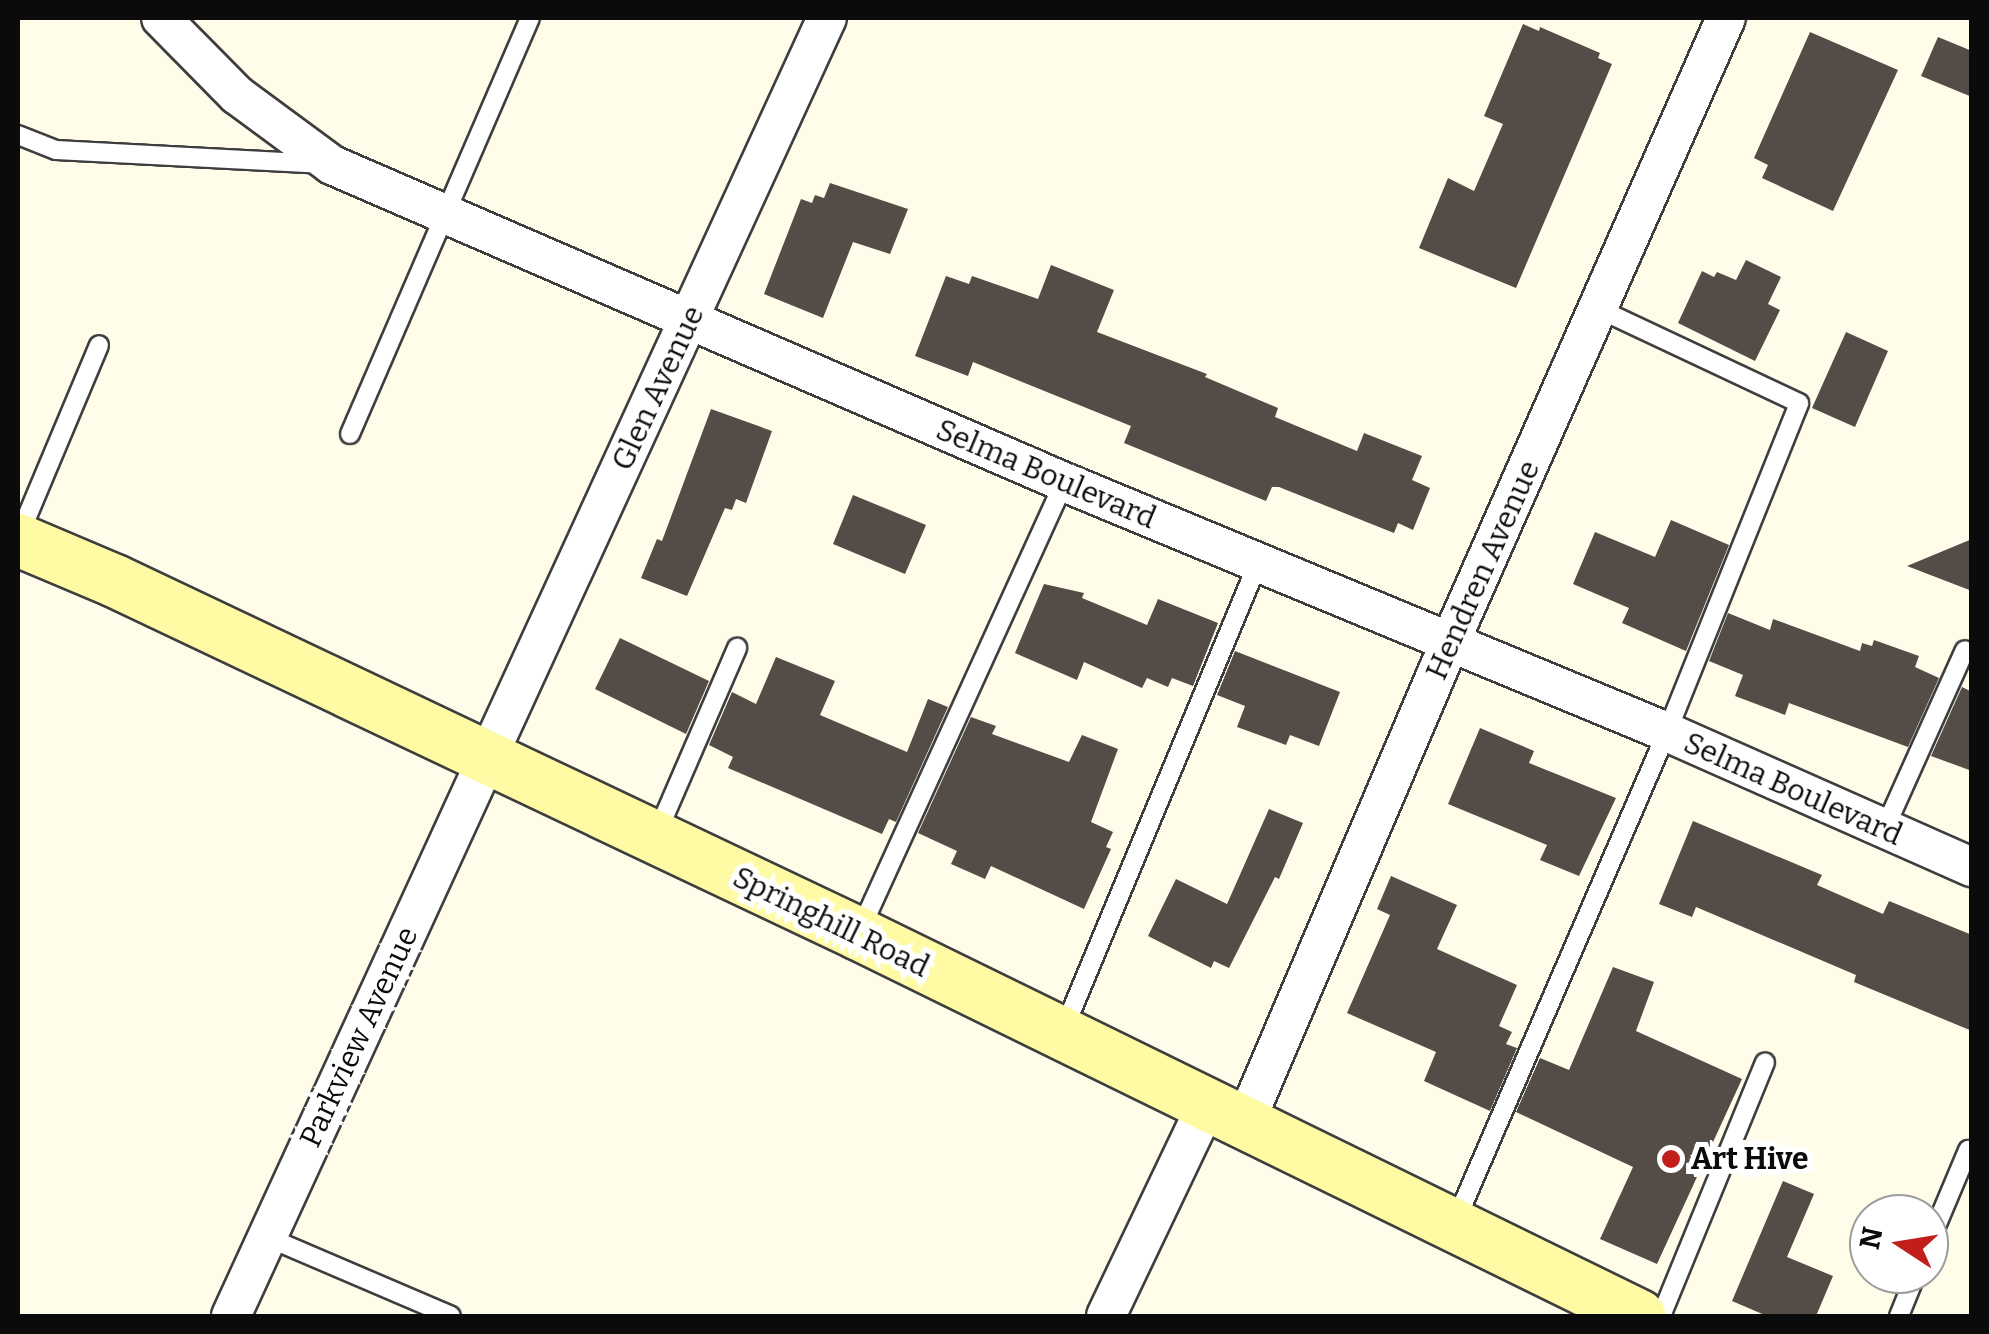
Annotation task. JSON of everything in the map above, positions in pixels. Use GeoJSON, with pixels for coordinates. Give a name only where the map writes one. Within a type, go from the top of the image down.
{"type":"FeatureCollection","features":[{"type":"Feature","properties":{"kind":"street","name":"Selma Boulevard"},"geometry":{"type":"LineString","coordinates":[[160,18],[236,95],[332,165],[1064,482],[1667,732],[1972,868]]}},
{"type":"Feature","properties":{"kind":"street","name":"Glen Avenue"},"geometry":{"type":"LineString","coordinates":[[489,758],[827,18]]}},
{"type":"Feature","properties":{"kind":"street","name":"Hendren Avenue"},"geometry":{"type":"LineString","coordinates":[[1106,1316],[1225,1115],[1451,640],[1726,18]]}},
{"type":"Feature","properties":{"kind":"street","name":"Springhill Road"},"geometry":{"type":"LineString","coordinates":[[18,540],[115,581],[859,934],[1639,1316]]}},
{"type":"Feature","properties":{"kind":"street","name":"Parkview Avenue"},"geometry":{"type":"LineString","coordinates":[[231,1316],[489,758]]}},
{"type":"Feature","properties":{"kind":"lane"},"geometry":{"type":"LineString","coordinates":[[350,434],[530,18]]}},
{"type":"Feature","properties":{"kind":"lane"},"geometry":{"type":"LineString","coordinates":[[18,135],[56,150],[332,165]]}},
{"type":"Feature","properties":{"kind":"lane"},"geometry":{"type":"LineString","coordinates":[[1453,1226],[1667,732],[1799,403],[1599,309]]}},
{"type":"Feature","properties":{"kind":"lane"},"geometry":{"type":"LineString","coordinates":[[18,540],[99,345]]}},
{"type":"Feature","properties":{"kind":"lane"},"geometry":{"type":"LineString","coordinates":[[859,934],[1064,482]]}},
{"type":"Feature","properties":{"kind":"lane"},"geometry":{"type":"LineString","coordinates":[[1061,1036],[1258,563]]}},
{"type":"Feature","properties":{"kind":"lane"},"geometry":{"type":"LineString","coordinates":[[655,838],[738,648]]}},
{"type":"Feature","properties":{"kind":"lane"},"geometry":{"type":"LineString","coordinates":[[1884,830],[1965,650]]}},
{"type":"Feature","properties":{"kind":"lane"},"geometry":{"type":"LineString","coordinates":[[1661,1316],[1765,1062]]}},
{"type":"Feature","properties":{"kind":"lane"},"geometry":{"type":"LineString","coordinates":[[1949,1196],[1968,1150]]}},
{"type":"Feature","properties":{"kind":"lane"},"geometry":{"type":"LineString","coordinates":[[266,1236],[451,1316]]}},
{"type":"Feature","properties":{"kind":"building"},"geometry":{"type":"Polygon","coordinates":[[[1523,24],[1539,31],[1540,27],[1600,53],[1598,58],[1612,64],[1516,288],[1419,248],[1448,178],[1474,191],[1503,124],[1484,116],[1523,24]]]}},
{"type":"Feature","properties":{"kind":"building"},"geometry":{"type":"Polygon","coordinates":[[[1810,32],[1898,70],[1833,211],[1762,178],[1768,165],[1754,158],[1810,32]]]}},
{"type":"Feature","properties":{"kind":"building"},"geometry":{"type":"Polygon","coordinates":[[[1938,37],[1972,51],[1972,97],[1921,76],[1938,37]]]}},
{"type":"Feature","properties":{"kind":"building"},"geometry":{"type":"Polygon","coordinates":[[[830,183],[908,209],[890,254],[853,242],[823,318],[764,294],[801,199],[812,203],[815,195],[824,198],[830,183]]]}},
{"type":"Feature","properties":{"kind":"building"},"geometry":{"type":"Polygon","coordinates":[[[1746,260],[1781,277],[1768,304],[1780,310],[1755,361],[1678,323],[1702,271],[1736,280],[1746,260]]]}},
{"type":"Feature","properties":{"kind":"building"},"geometry":{"type":"Polygon","coordinates":[[[1051,265],[1114,290],[1097,332],[1207,374],[1205,377],[1278,408],[1275,417],[1357,451],[1364,433],[1422,456],[1412,480],[1430,488],[1413,530],[1398,523],[1394,533],[1279,487],[1272,487],[1266,501],[1124,443],[1131,426],[973,362],[968,376],[915,356],[946,276],[969,284],[972,276],[1038,299],[1051,265]]]}},
{"type":"Feature","properties":{"kind":"building"},"geometry":{"type":"Polygon","coordinates":[[[1846,332],[1888,351],[1855,427],[1812,408],[1846,332]]]}},
{"type":"Feature","properties":{"kind":"building"},"geometry":{"type":"Polygon","coordinates":[[[711,409],[772,431],[746,503],[736,499],[732,510],[725,508],[687,596],[641,578],[657,539],[662,541],[711,409]]]}},
{"type":"Feature","properties":{"kind":"building"},"geometry":{"type":"Polygon","coordinates":[[[853,495],[926,525],[905,574],[833,544],[853,495]]]}},
{"type":"Feature","properties":{"kind":"building"},"geometry":{"type":"Polygon","coordinates":[[[1671,520],[1729,545],[1686,651],[1622,623],[1629,608],[1573,584],[1595,532],[1655,557],[1671,520]]]}},
{"type":"Feature","properties":{"kind":"building"},"geometry":{"type":"Polygon","coordinates":[[[1972,539],[1972,591],[1907,566],[1972,539]]]}},
{"type":"Feature","properties":{"kind":"building"},"geometry":{"type":"Polygon","coordinates":[[[1044,584],[1084,593],[1082,598],[1147,625],[1158,599],[1218,623],[1193,686],[1172,678],[1168,687],[1147,678],[1142,688],[1084,662],[1077,680],[1015,653],[1044,584]]]}},
{"type":"Feature","properties":{"kind":"building"},"geometry":{"type":"Polygon","coordinates":[[[1728,613],[1770,630],[1773,619],[1860,651],[1862,643],[1872,646],[1874,640],[1919,656],[1915,667],[1939,678],[1908,747],[1789,703],[1785,715],[1735,696],[1743,675],[1709,661],[1728,613]]]}},
{"type":"Feature","properties":{"kind":"building"},"geometry":{"type":"Polygon","coordinates":[[[620,638],[709,681],[686,734],[595,689],[620,638]]]}},
{"type":"Feature","properties":{"kind":"building"},"geometry":{"type":"Polygon","coordinates":[[[1235,651],[1340,692],[1319,746],[1290,735],[1286,745],[1237,727],[1245,706],[1217,695],[1235,651]]]}},
{"type":"Feature","properties":{"kind":"building"},"geometry":{"type":"Polygon","coordinates":[[[776,657],[835,681],[820,715],[907,752],[928,699],[948,707],[896,822],[889,819],[882,834],[728,768],[733,757],[709,745],[732,692],[756,704],[776,657]]]}},
{"type":"Feature","properties":{"kind":"building"},"geometry":{"type":"Polygon","coordinates":[[[1962,687],[1972,692],[1972,771],[1931,756],[1962,687]]]}},
{"type":"Feature","properties":{"kind":"building"},"geometry":{"type":"Polygon","coordinates":[[[971,717],[996,726],[992,734],[1069,762],[1082,735],[1118,749],[1091,822],[1113,832],[1106,847],[1111,849],[1084,909],[991,866],[985,879],[951,864],[957,851],[918,833],[971,717]]]}},
{"type":"Feature","properties":{"kind":"building"},"geometry":{"type":"Polygon","coordinates":[[[1480,728],[1534,751],[1529,763],[1616,798],[1579,876],[1540,860],[1547,845],[1448,804],[1480,728]]]}},
{"type":"Feature","properties":{"kind":"building"},"geometry":{"type":"Polygon","coordinates":[[[1269,809],[1303,823],[1279,879],[1275,877],[1229,968],[1214,961],[1211,968],[1148,936],[1176,879],[1227,904],[1269,809]]]}},
{"type":"Feature","properties":{"kind":"building"},"geometry":{"type":"Polygon","coordinates":[[[1693,821],[1822,875],[1817,885],[1883,914],[1889,901],[1972,935],[1972,1031],[1854,982],[1856,975],[1696,907],[1692,917],[1659,904],[1693,821]]]}},
{"type":"Feature","properties":{"kind":"building"},"geometry":{"type":"Polygon","coordinates":[[[1391,876],[1457,905],[1437,949],[1517,985],[1499,1026],[1512,1032],[1506,1044],[1517,1048],[1490,1111],[1424,1081],[1436,1052],[1347,1013],[1390,915],[1377,909],[1391,876]]]}},
{"type":"Feature","properties":{"kind":"building"},"geometry":{"type":"Polygon","coordinates":[[[1613,967],[1654,982],[1636,1031],[1742,1079],[1657,1264],[1600,1239],[1633,1167],[1516,1112],[1540,1058],[1569,1070],[1613,967]]]}},
{"type":"Feature","properties":{"kind":"building"},"geometry":{"type":"Polygon","coordinates":[[[1783,1181],[1814,1194],[1787,1257],[1833,1276],[1816,1316],[1767,1316],[1732,1301],[1783,1181]]]}},
{"type":"Feature","properties":{"kind":"place","name":"Art Hive"},"geometry":{"type":"Point","coordinates":[1671,1159]}}]}
